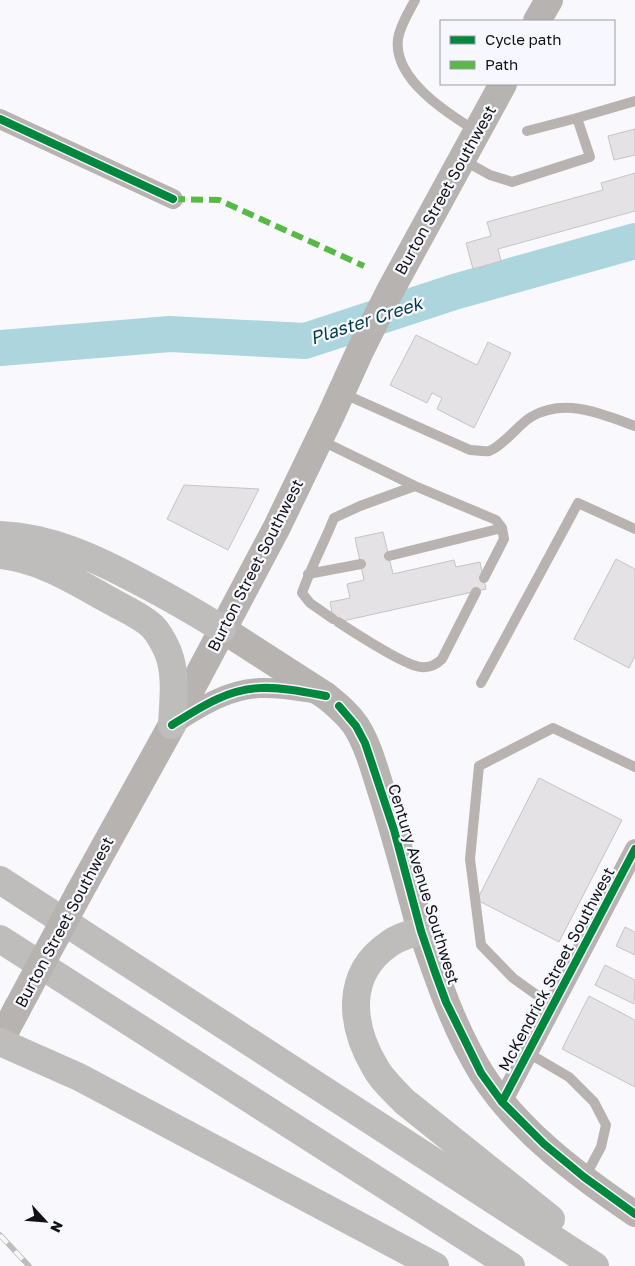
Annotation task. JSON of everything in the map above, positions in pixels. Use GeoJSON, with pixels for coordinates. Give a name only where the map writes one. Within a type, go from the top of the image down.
{"type":"FeatureCollection","features":[{"type":"Feature","properties":{"kind":"highway"},"geometry":{"type":"LineString","coordinates":[[0,536],[44,542],[86,555],[185,605],[222,629]]}},
{"type":"Feature","properties":{"kind":"highway"},"geometry":{"type":"LineString","coordinates":[[0,555],[22,558],[58,572],[140,618],[156,631],[168,654],[171,665],[173,681],[172,725]]}},
{"type":"Feature","properties":{"kind":"highway"},"geometry":{"type":"LineString","coordinates":[[0,880],[595,1266]]}},
{"type":"Feature","properties":{"kind":"highway"},"geometry":{"type":"LineString","coordinates":[[421,931],[390,942],[370,961],[361,976],[355,1002],[356,1016],[366,1049],[375,1068],[400,1096],[430,1123],[608,1266]]}},
{"type":"Feature","properties":{"kind":"highway"},"geometry":{"type":"LineString","coordinates":[[0,939],[511,1266]]}},
{"type":"Feature","properties":{"kind":"highway"},"geometry":{"type":"LineString","coordinates":[[0,1042],[79,1077],[435,1266]]}},
{"type":"Feature","properties":{"kind":"main road"},"geometry":{"type":"LineString","coordinates":[[538,20],[549,0]]}},
{"type":"Feature","properties":{"kind":"main road","name":"Burton Street Southwest"},"geometry":{"type":"LineString","coordinates":[[0,1042],[277,527],[390,291],[502,85]]}},
{"type":"Feature","properties":{"kind":"main road","name":"Century Avenue Southwest"},"geometry":{"type":"LineString","coordinates":[[222,629],[326,696],[349,717],[365,743],[394,830],[421,931]]}},
{"type":"Feature","properties":{"kind":"street"},"geometry":{"type":"LineString","coordinates":[[0,118],[173,199]]}},
{"type":"Feature","properties":{"kind":"street"},"geometry":{"type":"LineString","coordinates":[[172,725],[214,700],[246,690],[272,688],[326,696]]}},
{"type":"Feature","properties":{"kind":"street","name":"McKendrick Street Southwest"},"geometry":{"type":"LineString","coordinates":[[502,1102],[635,849]]}},
{"type":"Feature","properties":{"kind":"street","name":"Century Avenue Southwest"},"geometry":{"type":"LineString","coordinates":[[421,931],[446,1002],[481,1073],[502,1102],[544,1144],[584,1178],[635,1214]]}},
{"type":"Feature","properties":{"kind":"lane"},"geometry":{"type":"LineString","coordinates":[[414,0],[402,25],[398,40],[400,57],[408,72],[436,104],[477,132]]}},
{"type":"Feature","properties":{"kind":"lane"},"geometry":{"type":"LineString","coordinates":[[527,131],[635,102]]}},
{"type":"Feature","properties":{"kind":"lane"},"geometry":{"type":"LineString","coordinates":[[462,159],[490,175],[512,182],[590,157],[578,118]]}},
{"type":"Feature","properties":{"kind":"lane"},"geometry":{"type":"LineString","coordinates":[[341,392],[470,450],[489,451],[508,438],[531,417],[554,408],[574,407],[600,413],[635,426]]}},
{"type":"Feature","properties":{"kind":"lane"},"geometry":{"type":"LineString","coordinates":[[319,440],[415,486],[496,520],[502,528],[504,538],[484,578]]}},
{"type":"Feature","properties":{"kind":"lane"},"geometry":{"type":"LineString","coordinates":[[415,486],[360,506],[334,518],[308,574],[302,593],[310,603],[336,621],[401,659],[420,667],[435,666],[442,659],[476,592]]}},
{"type":"Feature","properties":{"kind":"lane"},"geometry":{"type":"LineString","coordinates":[[481,683],[578,503],[635,529]]}},
{"type":"Feature","properties":{"kind":"lane"},"geometry":{"type":"LineString","coordinates":[[389,556],[502,528]]}},
{"type":"Feature","properties":{"kind":"lane"},"geometry":{"type":"LineString","coordinates":[[308,574],[361,564]]}},
{"type":"Feature","properties":{"kind":"lane"},"geometry":{"type":"LineString","coordinates":[[552,1006],[513,978],[481,945],[470,859],[479,766],[554,728],[635,767]]}},
{"type":"Feature","properties":{"kind":"lane"},"geometry":{"type":"LineString","coordinates":[[528,1053],[569,1077],[594,1102],[606,1125],[601,1147],[584,1178]]}},
{"type":"Feature","properties":{"kind":"building"},"geometry":{"type":"Polygon","coordinates":[[[635,129],[635,155],[614,160],[608,136],[635,129]]]}},
{"type":"Feature","properties":{"kind":"building"},"geometry":{"type":"Polygon","coordinates":[[[635,173],[635,211],[498,249],[501,261],[473,269],[466,243],[491,236],[487,222],[603,190],[601,183],[635,173]]]}},
{"type":"Feature","properties":{"kind":"building"},"geometry":{"type":"Polygon","coordinates":[[[416,335],[477,365],[488,342],[511,353],[474,428],[437,409],[442,398],[432,393],[427,403],[390,385],[416,335]]]}},
{"type":"Feature","properties":{"kind":"building"},"geometry":{"type":"Polygon","coordinates":[[[184,485],[259,489],[228,550],[167,519],[184,485]]]}},
{"type":"Feature","properties":{"kind":"building"},"geometry":{"type":"Polygon","coordinates":[[[383,532],[393,574],[454,560],[456,567],[480,562],[486,589],[334,623],[330,602],[350,598],[347,584],[364,580],[355,538],[383,532]]]}},
{"type":"Feature","properties":{"kind":"building"},"geometry":{"type":"Polygon","coordinates":[[[616,559],[635,569],[635,656],[629,668],[574,639],[616,559]]]}},
{"type":"Feature","properties":{"kind":"building"},"geometry":{"type":"Polygon","coordinates":[[[539,778],[622,820],[559,942],[477,900],[539,778]]]}},
{"type":"Feature","properties":{"kind":"building"},"geometry":{"type":"Polygon","coordinates":[[[625,927],[635,932],[635,955],[616,946],[625,927]]]}},
{"type":"Feature","properties":{"kind":"building"},"geometry":{"type":"Polygon","coordinates":[[[605,965],[635,980],[634,1004],[595,985],[605,965]]]}},
{"type":"Feature","properties":{"kind":"building"},"geometry":{"type":"Polygon","coordinates":[[[589,996],[635,1020],[635,1087],[562,1049],[589,996]]]}},
{"type":"Feature","properties":{"kind":"waterway","name":"Plaster Creek"},"geometry":{"type":"LineString","coordinates":[[0,348],[170,334],[305,341],[454,292],[635,241]]}},
{"type":"Feature","properties":{"kind":"railway"},"geometry":{"type":"LineString","coordinates":[[0,1235],[29,1266]]}},
{"type":"Feature","properties":{"kind":"marked path"},"geometry":{"type":"LineString","coordinates":[[173,199],[219,200],[364,266]]}},
{"type":"Feature","properties":{"kind":"cycle path"},"geometry":{"type":"LineString","coordinates":[[0,119],[173,199]]}},
{"type":"Feature","properties":{"kind":"cycle path"},"geometry":{"type":"LineString","coordinates":[[172,725],[214,700],[249,689],[277,688],[326,696]]}},
{"type":"Feature","properties":{"kind":"cycle path"},"geometry":{"type":"LineString","coordinates":[[339,706],[356,726],[365,743],[394,830],[421,931],[435,972],[446,1002],[481,1073],[502,1102],[544,1144],[584,1177],[635,1214]]}},
{"type":"Feature","properties":{"kind":"cycle path"},"geometry":{"type":"LineString","coordinates":[[502,1102],[635,849]]}}]}
